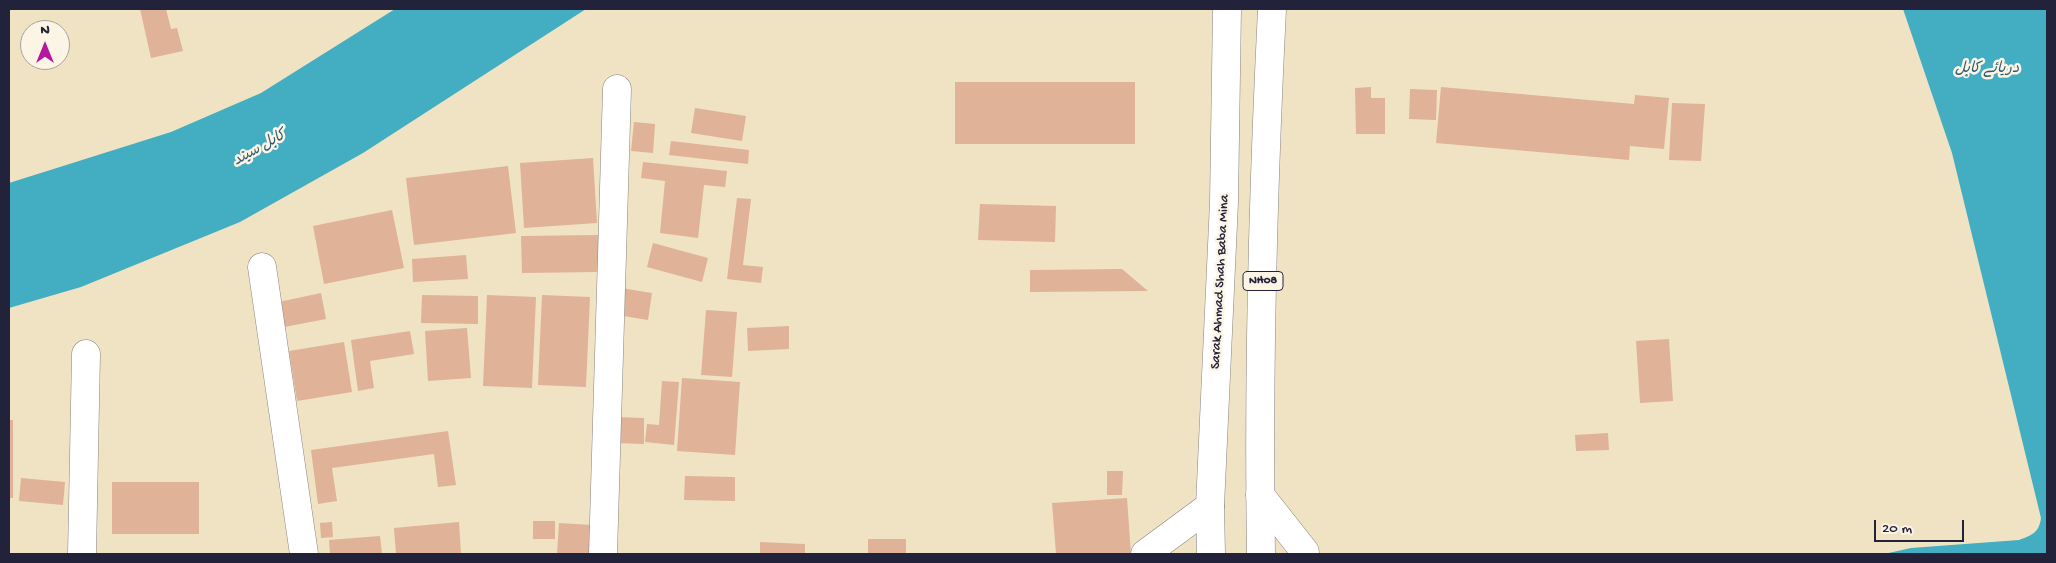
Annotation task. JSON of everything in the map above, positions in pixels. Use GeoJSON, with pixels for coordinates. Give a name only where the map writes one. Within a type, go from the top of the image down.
{"type":"FeatureCollection","features":[{"type":"Feature","properties":{"kind":"main road","name":"Sarak Ahmad Shah Baba Mina"},"geometry":{"type":"LineString","coordinates":[[1211,554],[1210,506],[1224,202],[1227,9]]}},
{"type":"Feature","properties":{"kind":"main road","name":"NH08"},"geometry":{"type":"LineString","coordinates":[[1261,554],[1264,174],[1272,9]]}},
{"type":"Feature","properties":{"kind":"main road"},"geometry":{"type":"LineString","coordinates":[[602,554],[617,89]]}},
{"type":"Feature","properties":{"kind":"main road"},"geometry":{"type":"LineString","coordinates":[[262,267],[304,554]]}},
{"type":"Feature","properties":{"kind":"main road"},"geometry":{"type":"LineString","coordinates":[[82,554],[86,354]]}},
{"type":"Feature","properties":{"kind":"main road"},"geometry":{"type":"LineString","coordinates":[[1260,495],[1305,554]]}},
{"type":"Feature","properties":{"kind":"main road"},"geometry":{"type":"LineString","coordinates":[[1145,554],[1210,506]]}},
{"type":"Feature","properties":{"kind":"water","name":"کابل سيند"},"geometry":{"type":"Polygon","coordinates":[[[395,9],[586,9],[363,153],[240,222],[81,287],[9,308],[9,183],[171,132],[261,93],[395,9]]]}},
{"type":"Feature","properties":{"kind":"water","name":"دریائے کابل"},"geometry":{"type":"Polygon","coordinates":[[[1903,9],[2047,9],[2047,554],[1884,554],[1911,548],[2019,540],[2028,537],[2037,530],[2041,518],[1952,153],[1903,9]]]}},
{"type":"Feature","properties":{"kind":"building"},"geometry":{"type":"Polygon","coordinates":[[[140,9],[166,9],[171,29],[177,28],[183,51],[151,58],[140,9]]]}},
{"type":"Feature","properties":{"kind":"building"},"geometry":{"type":"Polygon","coordinates":[[[955,82],[1135,82],[1135,144],[955,144],[955,82]]]}},
{"type":"Feature","properties":{"kind":"building"},"geometry":{"type":"Polygon","coordinates":[[[1371,87],[1371,98],[1385,98],[1385,134],[1356,134],[1355,88],[1371,87]]]}},
{"type":"Feature","properties":{"kind":"building"},"geometry":{"type":"Polygon","coordinates":[[[1441,87],[1634,104],[1635,95],[1669,98],[1664,149],[1630,146],[1629,160],[1436,143],[1441,87]]]}},
{"type":"Feature","properties":{"kind":"building"},"geometry":{"type":"Polygon","coordinates":[[[1410,89],[1437,90],[1436,120],[1409,119],[1410,89]]]}},
{"type":"Feature","properties":{"kind":"building"},"geometry":{"type":"Polygon","coordinates":[[[1672,103],[1705,104],[1701,161],[1669,160],[1672,103]]]}},
{"type":"Feature","properties":{"kind":"building"},"geometry":{"type":"Polygon","coordinates":[[[695,108],[746,116],[742,141],[691,133],[695,108]]]}},
{"type":"Feature","properties":{"kind":"building"},"geometry":{"type":"Polygon","coordinates":[[[634,122],[655,124],[653,153],[631,151],[634,122]]]}},
{"type":"Feature","properties":{"kind":"building"},"geometry":{"type":"Polygon","coordinates":[[[671,141],[749,150],[748,164],[669,155],[671,141]]]}},
{"type":"Feature","properties":{"kind":"building"},"geometry":{"type":"Polygon","coordinates":[[[593,158],[597,223],[524,228],[520,163],[593,158]]]}},
{"type":"Feature","properties":{"kind":"building"},"geometry":{"type":"Polygon","coordinates":[[[643,162],[727,171],[725,187],[704,185],[698,238],[660,233],[665,181],[641,178],[643,162]]]}},
{"type":"Feature","properties":{"kind":"building"},"geometry":{"type":"Polygon","coordinates":[[[508,166],[516,233],[414,245],[406,178],[508,166]]]}},
{"type":"Feature","properties":{"kind":"building"},"geometry":{"type":"Polygon","coordinates":[[[737,198],[751,199],[743,265],[763,267],[761,283],[727,279],[737,198]]]}},
{"type":"Feature","properties":{"kind":"building"},"geometry":{"type":"Polygon","coordinates":[[[980,204],[1056,206],[1055,242],[978,240],[980,204]]]}},
{"type":"Feature","properties":{"kind":"building"},"geometry":{"type":"Polygon","coordinates":[[[392,210],[404,268],[324,284],[313,226],[392,210]]]}},
{"type":"Feature","properties":{"kind":"building"},"geometry":{"type":"Polygon","coordinates":[[[598,235],[598,272],[522,273],[521,236],[598,235]]]}},
{"type":"Feature","properties":{"kind":"building"},"geometry":{"type":"Polygon","coordinates":[[[653,243],[708,258],[702,282],[647,267],[653,243]]]}},
{"type":"Feature","properties":{"kind":"building"},"geometry":{"type":"Polygon","coordinates":[[[466,255],[468,279],[413,282],[412,259],[466,255]]]}},
{"type":"Feature","properties":{"kind":"building"},"geometry":{"type":"Polygon","coordinates":[[[1122,269],[1148,291],[1030,292],[1030,270],[1122,269]]]}},
{"type":"Feature","properties":{"kind":"building"},"geometry":{"type":"Polygon","coordinates":[[[621,288],[652,293],[648,320],[617,315],[621,288]]]}},
{"type":"Feature","properties":{"kind":"building"},"geometry":{"type":"Polygon","coordinates":[[[321,293],[326,319],[279,328],[274,303],[321,293]]]}},
{"type":"Feature","properties":{"kind":"building"},"geometry":{"type":"Polygon","coordinates":[[[422,295],[478,296],[478,324],[421,323],[422,295]]]}},
{"type":"Feature","properties":{"kind":"building"},"geometry":{"type":"Polygon","coordinates":[[[487,295],[536,297],[532,388],[483,386],[487,295]]]}},
{"type":"Feature","properties":{"kind":"building"},"geometry":{"type":"Polygon","coordinates":[[[542,295],[590,297],[586,387],[538,385],[542,295]]]}},
{"type":"Feature","properties":{"kind":"building"},"geometry":{"type":"Polygon","coordinates":[[[706,310],[737,312],[732,377],[701,375],[706,310]]]}},
{"type":"Feature","properties":{"kind":"building"},"geometry":{"type":"Polygon","coordinates":[[[789,326],[789,349],[748,351],[747,328],[789,326]]]}},
{"type":"Feature","properties":{"kind":"building"},"geometry":{"type":"Polygon","coordinates":[[[467,328],[471,378],[428,381],[425,331],[467,328]]]}},
{"type":"Feature","properties":{"kind":"building"},"geometry":{"type":"Polygon","coordinates":[[[410,331],[414,354],[370,361],[374,388],[358,391],[351,340],[410,331]]]}},
{"type":"Feature","properties":{"kind":"building"},"geometry":{"type":"Polygon","coordinates":[[[1669,339],[1673,401],[1640,403],[1636,341],[1669,339]]]}},
{"type":"Feature","properties":{"kind":"building"},"geometry":{"type":"Polygon","coordinates":[[[344,342],[352,392],[297,401],[289,351],[344,342]]]}},
{"type":"Feature","properties":{"kind":"building"},"geometry":{"type":"Polygon","coordinates":[[[682,378],[740,382],[735,455],[677,451],[682,378]]]}},
{"type":"Feature","properties":{"kind":"building"},"geometry":{"type":"Polygon","coordinates":[[[662,381],[679,382],[674,445],[645,442],[647,424],[659,425],[662,381]]]}},
{"type":"Feature","properties":{"kind":"building"},"geometry":{"type":"Polygon","coordinates":[[[617,417],[644,418],[644,444],[616,443],[617,417]]]}},
{"type":"Feature","properties":{"kind":"building"},"geometry":{"type":"Polygon","coordinates":[[[9,420],[13,420],[13,498],[9,498],[9,420]]]}},
{"type":"Feature","properties":{"kind":"building"},"geometry":{"type":"Polygon","coordinates":[[[448,431],[456,485],[438,487],[434,454],[332,468],[337,501],[318,504],[311,450],[448,431]]]}},
{"type":"Feature","properties":{"kind":"building"},"geometry":{"type":"Polygon","coordinates":[[[1608,433],[1609,450],[1576,451],[1575,435],[1608,433]]]}},
{"type":"Feature","properties":{"kind":"building"},"geometry":{"type":"Polygon","coordinates":[[[1107,471],[1123,471],[1122,495],[1107,495],[1107,471]]]}},
{"type":"Feature","properties":{"kind":"building"},"geometry":{"type":"Polygon","coordinates":[[[685,476],[735,477],[735,501],[684,500],[685,476]]]}},
{"type":"Feature","properties":{"kind":"building"},"geometry":{"type":"Polygon","coordinates":[[[21,478],[65,482],[63,505],[19,501],[21,478]]]}},
{"type":"Feature","properties":{"kind":"building"},"geometry":{"type":"Polygon","coordinates":[[[112,482],[199,482],[199,534],[112,534],[112,482]]]}},
{"type":"Feature","properties":{"kind":"building"},"geometry":{"type":"Polygon","coordinates":[[[1127,498],[1131,554],[1056,554],[1052,503],[1127,498]]]}},
{"type":"Feature","properties":{"kind":"building"},"geometry":{"type":"Polygon","coordinates":[[[533,521],[555,521],[555,539],[533,539],[533,521]]]}},
{"type":"Feature","properties":{"kind":"building"},"geometry":{"type":"Polygon","coordinates":[[[332,522],[333,537],[321,538],[320,523],[332,522]]]}},
{"type":"Feature","properties":{"kind":"building"},"geometry":{"type":"Polygon","coordinates":[[[459,522],[461,554],[396,554],[394,528],[459,522]]]}},
{"type":"Feature","properties":{"kind":"building"},"geometry":{"type":"Polygon","coordinates":[[[559,523],[592,525],[590,554],[557,554],[559,523]]]}},
{"type":"Feature","properties":{"kind":"building"},"geometry":{"type":"Polygon","coordinates":[[[380,536],[382,554],[330,554],[329,540],[380,536]]]}},
{"type":"Feature","properties":{"kind":"building"},"geometry":{"type":"Polygon","coordinates":[[[868,539],[906,539],[906,554],[868,554],[868,539]]]}},
{"type":"Feature","properties":{"kind":"building"},"geometry":{"type":"Polygon","coordinates":[[[760,542],[805,544],[805,554],[760,554],[760,542]]]}}]}
